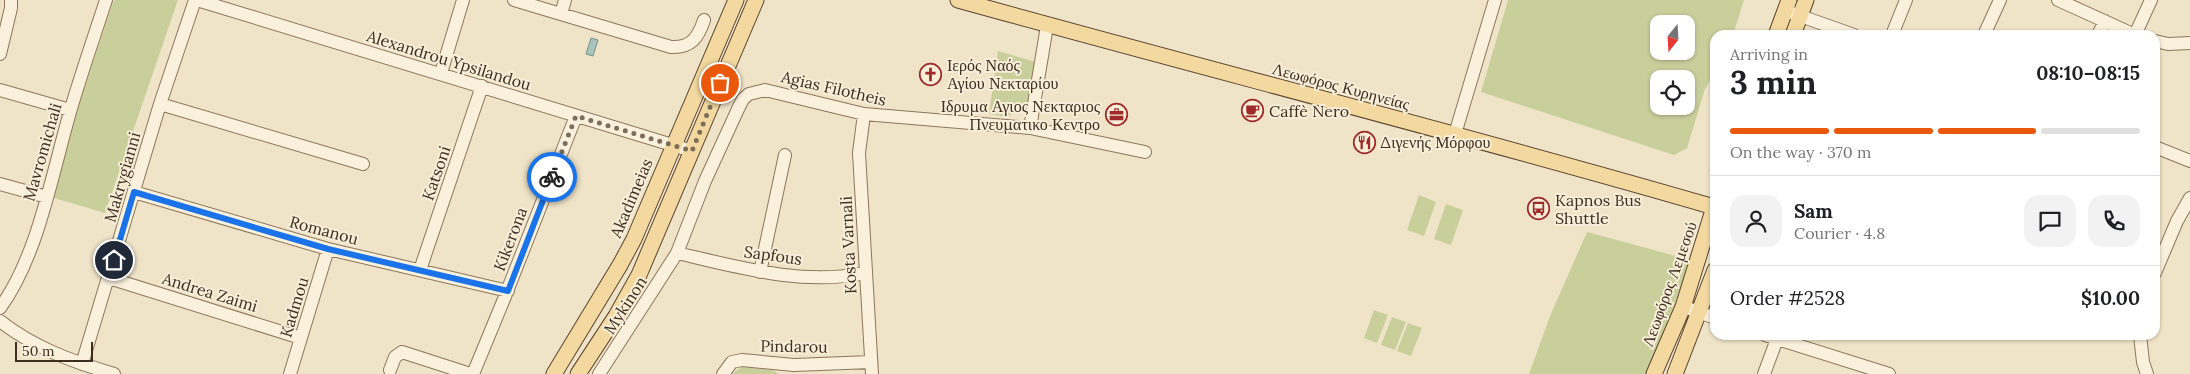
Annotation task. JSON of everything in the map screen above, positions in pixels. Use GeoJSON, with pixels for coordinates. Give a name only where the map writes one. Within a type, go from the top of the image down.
{"type":"FeatureCollection","features":[{"type":"Feature","properties":{"kind":"main road","name":"Akadimeias"},"geometry":{"type":"LineString","coordinates":[[554,374],[634,239],[736,0]]}},
{"type":"Feature","properties":{"kind":"main road"},"geometry":{"type":"LineString","coordinates":[[578,374],[616,316],[639,275],[756,0]]}},
{"type":"Feature","properties":{"kind":"main road","name":"Λεωφόρος Κυρηνείας"},"geometry":{"type":"LineString","coordinates":[[958,0],[1047,26],[1455,134],[1710,205]]}},
{"type":"Feature","properties":{"kind":"main road"},"geometry":{"type":"LineString","coordinates":[[1795,30],[1806,0]]}},
{"type":"Feature","properties":{"kind":"main road"},"geometry":{"type":"LineString","coordinates":[[1778,30],[1787,5]]}},
{"type":"Feature","properties":{"kind":"main road","name":"Λεωφόρος Λεμεσού"},"geometry":{"type":"LineString","coordinates":[[1654,374],[1683,307],[1710,222]]}},
{"type":"Feature","properties":{"kind":"main road"},"geometry":{"type":"LineString","coordinates":[[1675,374],[1710,283]]}},
{"type":"Feature","properties":{"kind":"street"},"geometry":{"type":"LineString","coordinates":[[0,54],[11,8],[11,0]]}},
{"type":"Feature","properties":{"kind":"street","name":"Mavromichali"},"geometry":{"type":"LineString","coordinates":[[0,308],[17,278],[31,246],[47,197],[70,110],[106,0]]}},
{"type":"Feature","properties":{"kind":"street","name":"Alexandrou Ypsilandou"},"geometry":{"type":"LineString","coordinates":[[196,0],[692,151]]}},
{"type":"Feature","properties":{"kind":"street","name":"Makrygianni"},"geometry":{"type":"LineString","coordinates":[[82,364],[160,104],[196,0]]}},
{"type":"Feature","properties":{"kind":"street"},"geometry":{"type":"LineString","coordinates":[[442,74],[463,0]]}},
{"type":"Feature","properties":{"kind":"street"},"geometry":{"type":"LineString","coordinates":[[514,0],[676,48],[682,48],[694,41],[704,20]]}},
{"type":"Feature","properties":{"kind":"street"},"geometry":{"type":"LineString","coordinates":[[561,14],[565,0]]}},
{"type":"Feature","properties":{"kind":"street"},"geometry":{"type":"LineString","coordinates":[[1455,134],[1495,0]]}},
{"type":"Feature","properties":{"kind":"street"},"geometry":{"type":"LineString","coordinates":[[1894,30],[1906,0]]}},
{"type":"Feature","properties":{"kind":"street"},"geometry":{"type":"LineString","coordinates":[[1986,30],[2000,0]]}},
{"type":"Feature","properties":{"kind":"street"},"geometry":{"type":"LineString","coordinates":[[2058,0],[2124,30]]}},
{"type":"Feature","properties":{"kind":"street"},"geometry":{"type":"LineString","coordinates":[[2137,30],[2151,0]]}},
{"type":"Feature","properties":{"kind":"street"},"geometry":{"type":"LineString","coordinates":[[1787,5],[1800,16],[1840,30]]}},
{"type":"Feature","properties":{"kind":"street"},"geometry":{"type":"LineString","coordinates":[[2100,30],[2105,21]]}},
{"type":"Feature","properties":{"kind":"street"},"geometry":{"type":"LineString","coordinates":[[1030,128],[1047,26]]}},
{"type":"Feature","properties":{"kind":"street"},"geometry":{"type":"LineString","coordinates":[[2160,43],[2190,43]]}},
{"type":"Feature","properties":{"kind":"street","name":"Katsoni"},"geometry":{"type":"LineString","coordinates":[[420,270],[482,86]]}},
{"type":"Feature","properties":{"kind":"street"},"geometry":{"type":"LineString","coordinates":[[0,90],[70,110]]}},
{"type":"Feature","properties":{"kind":"street","name":"Agias Filotheis"},"geometry":{"type":"LineString","coordinates":[[677,253],[705,181],[743,99],[749,94],[765,90],[864,114],[1030,128],[1145,152]]}},
{"type":"Feature","properties":{"kind":"street"},"geometry":{"type":"LineString","coordinates":[[160,104],[363,164]]}},
{"type":"Feature","properties":{"kind":"street","name":"Kosta Varnali"},"geometry":{"type":"LineString","coordinates":[[864,114],[859,153],[872,368]]}},
{"type":"Feature","properties":{"kind":"street","name":"Kikerona"},"geometry":{"type":"LineString","coordinates":[[471,374],[508,291],[576,116]]}},
{"type":"Feature","properties":{"kind":"street"},"geometry":{"type":"LineString","coordinates":[[2160,149],[2190,161]]}},
{"type":"Feature","properties":{"kind":"street"},"geometry":{"type":"LineString","coordinates":[[760,272],[785,155]]}},
{"type":"Feature","properties":{"kind":"street"},"geometry":{"type":"LineString","coordinates":[[0,184],[47,197]]}},
{"type":"Feature","properties":{"kind":"street","name":"Romanou"},"geometry":{"type":"LineString","coordinates":[[134,192],[328,249],[508,291]]}},
{"type":"Feature","properties":{"kind":"street"},"geometry":{"type":"LineString","coordinates":[[2160,261],[2177,221],[2190,198]]}},
{"type":"Feature","properties":{"kind":"street","name":"Kadmou"},"geometry":{"type":"LineString","coordinates":[[290,374],[328,249]]}},
{"type":"Feature","properties":{"kind":"street","name":"Sapfous"},"geometry":{"type":"LineString","coordinates":[[677,253],[760,272],[813,277],[865,273]]}},
{"type":"Feature","properties":{"kind":"street","name":"Mykinon"},"geometry":{"type":"LineString","coordinates":[[599,374],[677,253]]}},
{"type":"Feature","properties":{"kind":"street","name":"Andrea Zaimi"},"geometry":{"type":"LineString","coordinates":[[109,278],[301,338]]}},
{"type":"Feature","properties":{"kind":"street"},"geometry":{"type":"LineString","coordinates":[[1683,307],[1710,316]]}},
{"type":"Feature","properties":{"kind":"street"},"geometry":{"type":"LineString","coordinates":[[0,321],[12,331],[53,354],[114,374]]}},
{"type":"Feature","properties":{"kind":"street"},"geometry":{"type":"LineString","coordinates":[[1764,374],[1770,340]]}},
{"type":"Feature","properties":{"kind":"street"},"geometry":{"type":"LineString","coordinates":[[1781,340],[1889,374]]}},
{"type":"Feature","properties":{"kind":"street"},"geometry":{"type":"LineString","coordinates":[[2141,340],[2145,368]]}},
{"type":"Feature","properties":{"kind":"street"},"geometry":{"type":"LineString","coordinates":[[390,370],[395,357],[402,352],[471,374]]}},
{"type":"Feature","properties":{"kind":"street","name":"Pindarou"},"geometry":{"type":"LineString","coordinates":[[723,374],[732,362],[742,360],[794,370],[872,368]]}},
{"type":"Feature","properties":{"kind":"green space"},"geometry":{"type":"Polygon","coordinates":[[[114,0],[178,0],[105,213],[51,197],[64,148],[114,0]]]}},
{"type":"Feature","properties":{"kind":"green space"},"geometry":{"type":"Polygon","coordinates":[[[1508,0],[1744,0],[1735,30],[1710,30],[1710,80],[1705,89],[1687,148],[1674,155],[1481,92],[1508,0]]]}},
{"type":"Feature","properties":{"kind":"green space"},"geometry":{"type":"Polygon","coordinates":[[[998,51],[1036,62],[1027,105],[1007,117],[989,114],[998,51]]]}},
{"type":"Feature","properties":{"kind":"green space"},"geometry":{"type":"Polygon","coordinates":[[[1419,195],[1436,202],[1424,236],[1407,230],[1419,195]]]}},
{"type":"Feature","properties":{"kind":"green space"},"geometry":{"type":"Polygon","coordinates":[[[1446,204],[1463,210],[1451,245],[1434,239],[1446,204]]]}},
{"type":"Feature","properties":{"kind":"green space"},"geometry":{"type":"Polygon","coordinates":[[[1587,232],[1691,260],[1646,374],[1529,374],[1550,316],[1587,232]]]}},
{"type":"Feature","properties":{"kind":"green space"},"geometry":{"type":"Polygon","coordinates":[[[1374,310],[1388,315],[1377,343],[1364,338],[1374,310]]]}},
{"type":"Feature","properties":{"kind":"green space"},"geometry":{"type":"Polygon","coordinates":[[[1392,317],[1406,322],[1395,350],[1381,345],[1392,317]]]}},
{"type":"Feature","properties":{"kind":"green space"},"geometry":{"type":"Polygon","coordinates":[[[1408,323],[1422,328],[1411,356],[1397,351],[1408,323]]]}},
{"type":"Feature","properties":{"kind":"green space"},"geometry":{"type":"Polygon","coordinates":[[[742,367],[773,370],[779,374],[731,374],[742,367]]]}},
{"type":"Feature","properties":{"kind":"water"},"geometry":{"type":"Polygon","coordinates":[[[591,38],[598,40],[593,56],[586,54],[591,38]]]}},
{"type":"Feature","properties":{"kind":"way so far"},"geometry":{"type":"LineString","coordinates":[[552,177],[576,116],[692,151],[720,83]]}},
{"type":"Feature","properties":{"kind":"place","name":"Ιερός Ναός Αγίου Νεκταρίου"},"geometry":{"type":"Point","coordinates":[931,74]}},
{"type":"Feature","properties":{"kind":"place","name":"Caffè Nero"},"geometry":{"type":"Point","coordinates":[1253,111]}},
{"type":"Feature","properties":{"kind":"place","name":"Ιδρυμα Αγιος Νεκταριος Πνευματικο Κεντρο"},"geometry":{"type":"Point","coordinates":[1116,115]}},
{"type":"Feature","properties":{"kind":"place","name":"Διγενής Μόρφου"},"geometry":{"type":"Point","coordinates":[1364,142]}},
{"type":"Feature","properties":{"kind":"place","name":"Kapnos Bus Shuttle"},"geometry":{"type":"Point","coordinates":[1539,209]}},
{"type":"Feature","properties":{"kind":"route"},"geometry":{"type":"LineString","coordinates":[[114,260],[134,192],[328,249],[508,291],[552,177]]}}]}
